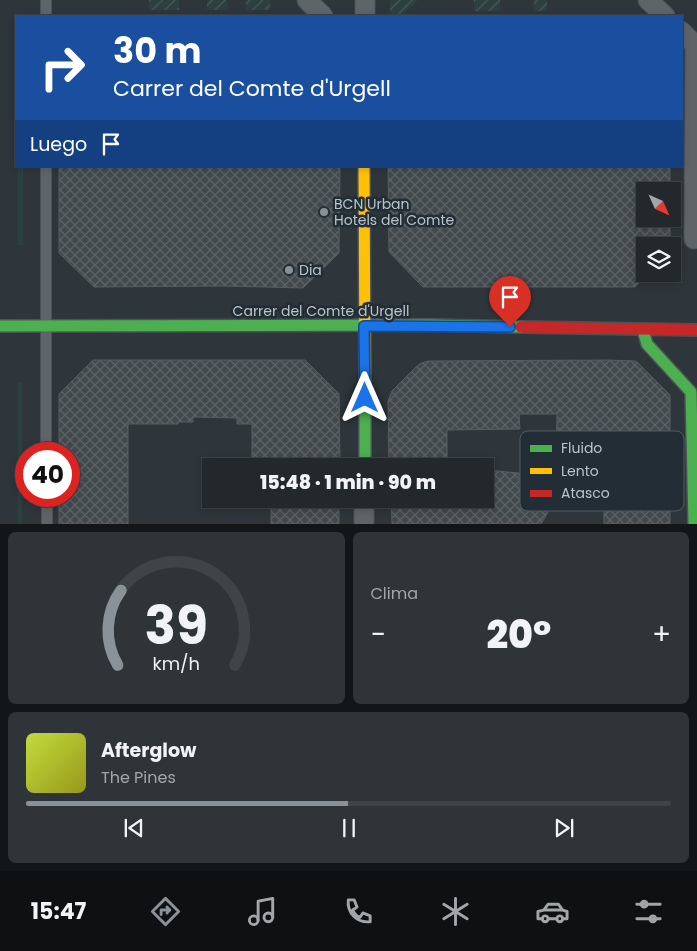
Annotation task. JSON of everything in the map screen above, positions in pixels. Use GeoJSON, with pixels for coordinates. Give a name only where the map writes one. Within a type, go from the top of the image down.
{"type":"FeatureCollection","features":[{"type":"Feature","properties":{"kind":"main road"},"geometry":{"type":"LineString","coordinates":[[364,167],[364,458]]}},
{"type":"Feature","properties":{"kind":"main road","name":"Carrer del Comte d'Urgell"},"geometry":{"type":"LineString","coordinates":[[0,326],[364,326],[697,330]]}},
{"type":"Feature","properties":{"kind":"main road"},"geometry":{"type":"LineString","coordinates":[[643,330],[647,344],[694,390],[694,524]]}},
{"type":"Feature","properties":{"kind":"street"},"geometry":{"type":"LineString","coordinates":[[307,0],[322,15]]}},
{"type":"Feature","properties":{"kind":"street"},"geometry":{"type":"LineString","coordinates":[[365,0],[365,15]]}},
{"type":"Feature","properties":{"kind":"street"},"geometry":{"type":"LineString","coordinates":[[648,0],[664,15]]}},
{"type":"Feature","properties":{"kind":"street"},"geometry":{"type":"LineString","coordinates":[[683,33],[696,44],[694,239]]}},
{"type":"Feature","properties":{"kind":"street"},"geometry":{"type":"LineString","coordinates":[[364,508],[364,524]]}},
{"type":"Feature","properties":{"kind":"lane"},"geometry":{"type":"LineString","coordinates":[[46,0],[46,15]]}},
{"type":"Feature","properties":{"kind":"lane"},"geometry":{"type":"LineString","coordinates":[[46,167],[46,442]]}},
{"type":"Feature","properties":{"kind":"lane"},"geometry":{"type":"LineString","coordinates":[[46,507],[47,524]]}},
{"type":"Feature","properties":{"kind":"green space"},"geometry":{"type":"Polygon","coordinates":[[[149,0],[179,0],[179,10],[149,10],[149,0]]]}},
{"type":"Feature","properties":{"kind":"green space"},"geometry":{"type":"Polygon","coordinates":[[[207,0],[227,0],[227,10],[207,10],[207,0]]]}},
{"type":"Feature","properties":{"kind":"green space"},"geometry":{"type":"Polygon","coordinates":[[[246,0],[270,0],[270,10],[246,10],[246,0]]]}},
{"type":"Feature","properties":{"kind":"green space"},"geometry":{"type":"Polygon","coordinates":[[[390,0],[418,0],[402,15],[390,15],[390,0]]]}},
{"type":"Feature","properties":{"kind":"green space"},"geometry":{"type":"Polygon","coordinates":[[[474,0],[500,0],[500,11],[474,11],[474,0]]]}},
{"type":"Feature","properties":{"kind":"green space"},"geometry":{"type":"Polygon","coordinates":[[[534,0],[547,0],[547,11],[533,11],[534,0]]]}},
{"type":"Feature","properties":{"kind":"green space"},"geometry":{"type":"Polygon","coordinates":[[[18,167],[23,167],[23,245],[18,245],[18,167]]]}},
{"type":"Feature","properties":{"kind":"green space"},"geometry":{"type":"Polygon","coordinates":[[[18,382],[22,382],[22,442],[18,442],[18,382]]]}},
{"type":"Feature","properties":{"kind":"green space"},"geometry":{"type":"Polygon","coordinates":[[[18,507],[22,507],[22,524],[18,523],[18,507]]]}},
{"type":"Feature","properties":{"kind":"building"},"geometry":{"type":"Polygon","coordinates":[[[59,167],[340,167],[339,253],[303,288],[224,286],[94,287],[59,253],[59,167]]]}},
{"type":"Feature","properties":{"kind":"building"},"geometry":{"type":"Polygon","coordinates":[[[388,167],[670,167],[670,182],[636,182],[636,228],[670,228],[670,236],[645,235],[645,237],[636,237],[636,282],[640,282],[635,287],[423,287],[389,252],[388,167]]]}},
{"type":"Feature","properties":{"kind":"building"},"geometry":{"type":"Polygon","coordinates":[[[93,360],[305,360],[339,394],[340,458],[252,458],[252,424],[237,424],[237,418],[193,417],[193,422],[178,422],[178,424],[128,424],[128,524],[59,524],[59,507],[80,507],[80,442],[59,442],[59,394],[93,360]]]}},
{"type":"Feature","properties":{"kind":"building"},"geometry":{"type":"Polygon","coordinates":[[[428,361],[636,361],[670,395],[670,431],[557,431],[557,414],[519,414],[520,429],[447,430],[447,458],[389,458],[388,401],[392,391],[419,364],[428,361]]]}},
{"type":"Feature","properties":{"kind":"building"},"geometry":{"type":"Polygon","coordinates":[[[494,471],[519,473],[520,511],[548,511],[541,524],[392,524],[391,508],[494,508],[494,471]]]}},
{"type":"Feature","properties":{"kind":"building"},"geometry":{"type":"Polygon","coordinates":[[[271,508],[339,508],[339,524],[271,524],[271,508]]]}},
{"type":"Feature","properties":{"kind":"building"},"geometry":{"type":"Polygon","coordinates":[[[604,511],[670,511],[670,524],[604,524],[604,511]]]}},
{"type":"Feature","properties":{"kind":"traffic: fast"},"geometry":{"type":"LineString","coordinates":[[0,326],[429,325],[521,327]]}},
{"type":"Feature","properties":{"kind":"traffic: fast"},"geometry":{"type":"LineString","coordinates":[[643,330],[647,344],[691,392],[694,524]]}},
{"type":"Feature","properties":{"kind":"traffic: fast"},"geometry":{"type":"LineString","coordinates":[[365,374],[365,458]]}},
{"type":"Feature","properties":{"kind":"traffic: slow"},"geometry":{"type":"LineString","coordinates":[[364,167],[365,374]]}},
{"type":"Feature","properties":{"kind":"traffic: jam"},"geometry":{"type":"LineString","coordinates":[[521,327],[697,330]]}},
{"type":"Feature","properties":{"kind":"place","name":"BCN Urban Hotels del Comte"},"geometry":{"type":"Point","coordinates":[324,212]}},
{"type":"Feature","properties":{"kind":"place","name":"Dia"},"geometry":{"type":"Point","coordinates":[289,270]}},
{"type":"Feature","properties":{"kind":"route"},"geometry":{"type":"LineString","coordinates":[[365,398],[364,326],[510,327]]}}]}
